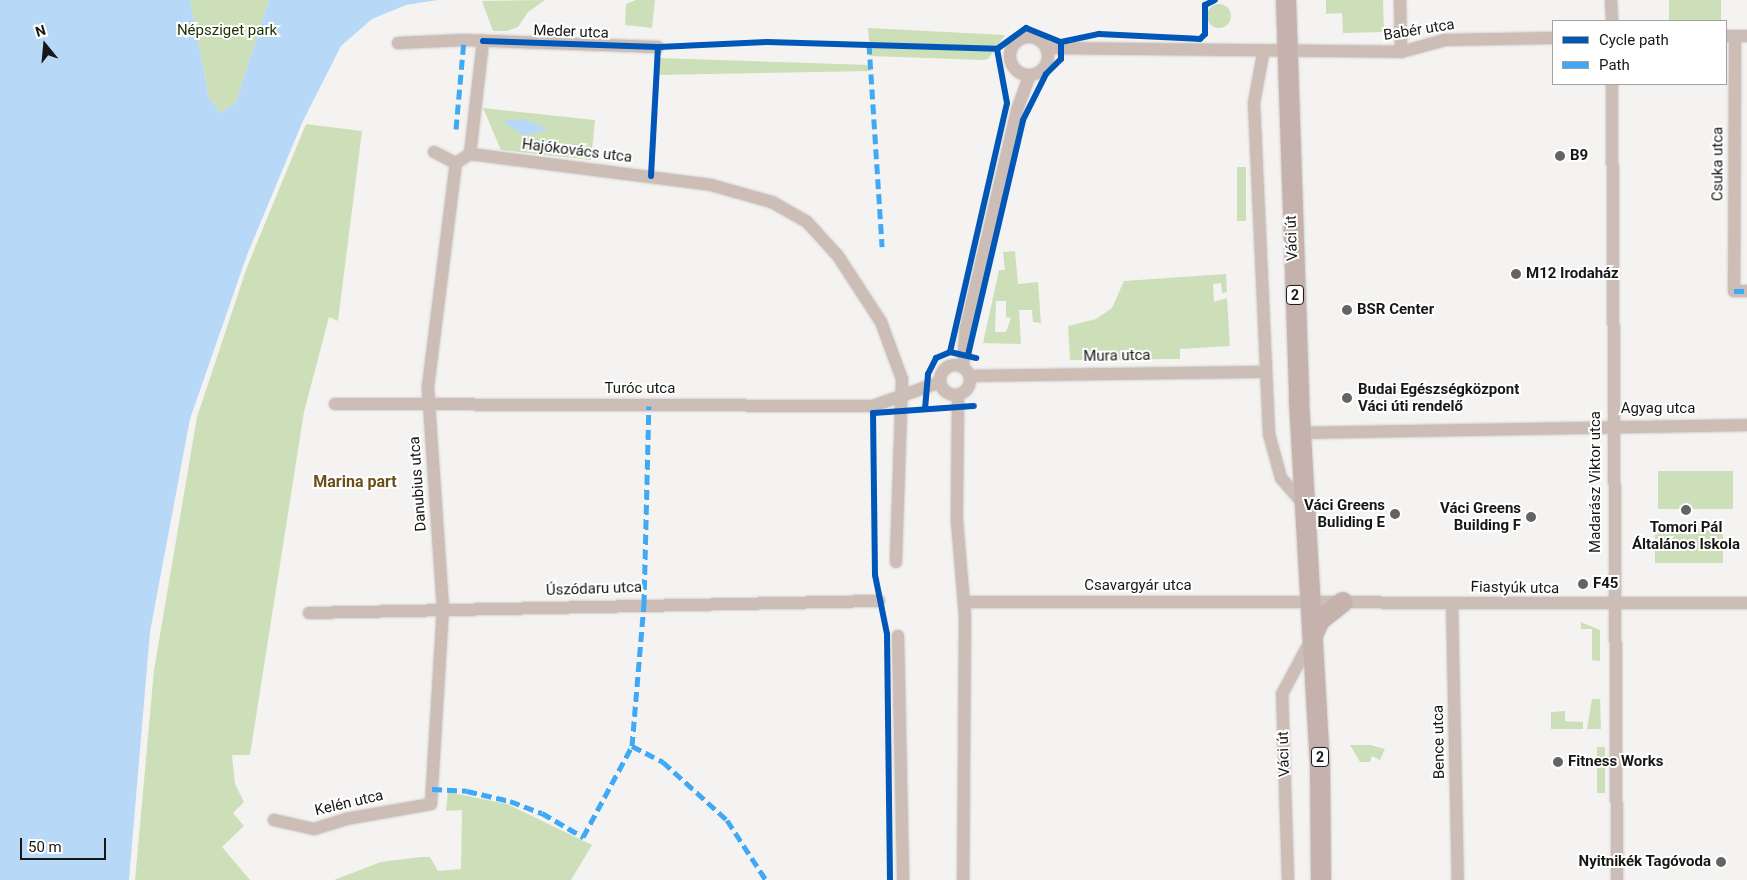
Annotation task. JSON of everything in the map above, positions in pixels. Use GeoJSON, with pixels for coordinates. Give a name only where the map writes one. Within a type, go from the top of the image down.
{"type":"FeatureCollection","features":[{"type":"Feature","properties":{"kind":"main road","name":"Váci út"},"geometry":{"type":"LineString","coordinates":[[1286,0],[1290,54],[1301,433],[1312,602],[1321,880]]}},
{"type":"Feature","properties":{"kind":"main road"},"geometry":{"type":"LineString","coordinates":[[1313,635],[1320,620],[1343,602]]}},
{"type":"Feature","properties":{"kind":"street"},"geometry":{"type":"LineString","coordinates":[[1400,0],[1401,52]]}},
{"type":"Feature","properties":{"kind":"street"},"geometry":{"type":"LineString","coordinates":[[1612,0],[1612,20]]}},
{"type":"Feature","properties":{"kind":"street","name":"Csuka utca"},"geometry":{"type":"LineString","coordinates":[[1736,36],[1741,291]]}},
{"type":"Feature","properties":{"kind":"street"},"geometry":{"type":"LineString","coordinates":[[1025,74],[1010,60],[1014,44],[1030,37],[1047,53],[1112,47],[1249,54],[1290,54]]}},
{"type":"Feature","properties":{"kind":"street","name":"Babér utca"},"geometry":{"type":"LineString","coordinates":[[1290,54],[1401,52],[1445,40],[1552,38]]}},
{"type":"Feature","properties":{"kind":"street"},"geometry":{"type":"LineString","coordinates":[[434,152],[456,163],[470,154],[483,41]]}},
{"type":"Feature","properties":{"kind":"street","name":"Meder utca"},"geometry":{"type":"LineString","coordinates":[[398,43],[483,41],[658,48]]}},
{"type":"Feature","properties":{"kind":"street"},"geometry":{"type":"LineString","coordinates":[[1025,74],[1044,68],[1047,53]]}},
{"type":"Feature","properties":{"kind":"street"},"geometry":{"type":"LineString","coordinates":[[1264,54],[1254,103],[1269,434],[1280,478],[1306,506]]}},
{"type":"Feature","properties":{"kind":"street"},"geometry":{"type":"LineString","coordinates":[[953,394],[970,386],[962,370],[966,328],[1025,74]]}},
{"type":"Feature","properties":{"kind":"street","name":"Madarász Viktor utca"},"geometry":{"type":"LineString","coordinates":[[1612,85],[1612,626],[1617,880]]}},
{"type":"Feature","properties":{"kind":"street","name":"Hajókovács utca"},"geometry":{"type":"LineString","coordinates":[[470,154],[711,185],[792,212],[838,256],[881,322],[902,379],[899,399],[896,562]]}},
{"type":"Feature","properties":{"kind":"street","name":"Danubius utca"},"geometry":{"type":"LineString","coordinates":[[431,804],[443,609],[428,404],[439,278],[456,163]]}},
{"type":"Feature","properties":{"kind":"street"},"geometry":{"type":"LineString","coordinates":[[962,370],[944,370],[940,382],[953,394],[956,429],[957,521],[965,602],[963,880]]}},
{"type":"Feature","properties":{"kind":"street","name":"Mura utca"},"geometry":{"type":"LineString","coordinates":[[962,370],[1266,372]]}},
{"type":"Feature","properties":{"kind":"street","name":"Turóc utca"},"geometry":{"type":"LineString","coordinates":[[335,404],[873,406],[899,399],[940,382]]}},
{"type":"Feature","properties":{"kind":"street","name":"Agyag utca"},"geometry":{"type":"LineString","coordinates":[[1301,433],[1601,430],[1612,426],[1747,425]]}},
{"type":"Feature","properties":{"kind":"street","name":"Úszódaru utca"},"geometry":{"type":"LineString","coordinates":[[309,613],[879,601]]}},
{"type":"Feature","properties":{"kind":"street","name":"Csavargyár utca"},"geometry":{"type":"LineString","coordinates":[[965,602],[1312,602]]}},
{"type":"Feature","properties":{"kind":"street","name":"Fiastyúk utca"},"geometry":{"type":"LineString","coordinates":[[1312,602],[1582,605],[1747,602]]}},
{"type":"Feature","properties":{"kind":"street","name":"Bence utca"},"geometry":{"type":"LineString","coordinates":[[1452,603],[1458,880]]}},
{"type":"Feature","properties":{"kind":"street"},"geometry":{"type":"LineString","coordinates":[[1582,605],[1598,612],[1612,626]]}},
{"type":"Feature","properties":{"kind":"street","name":"Váci út"},"geometry":{"type":"LineString","coordinates":[[1288,880],[1282,694],[1313,635]]}},
{"type":"Feature","properties":{"kind":"street"},"geometry":{"type":"LineString","coordinates":[[898,636],[902,876]]}},
{"type":"Feature","properties":{"kind":"street","name":"Kelén utca"},"geometry":{"type":"LineString","coordinates":[[274,820],[314,829],[431,804]]}},
{"type":"Feature","properties":{"kind":"green space","name":"Népsziget park"},"geometry":{"type":"Polygon","coordinates":[[[190,0],[269,0],[236,102],[221,113],[209,98],[190,0]]]}},
{"type":"Feature","properties":{"kind":"green space"},"geometry":{"type":"Polygon","coordinates":[[[545,0],[528,12],[518,27],[507,31],[493,31],[482,1],[545,0]]]}},
{"type":"Feature","properties":{"kind":"green space"},"geometry":{"type":"Polygon","coordinates":[[[636,0],[655,0],[652,28],[625,25],[626,4],[636,0]]]}},
{"type":"Feature","properties":{"kind":"green space"},"geometry":{"type":"Polygon","coordinates":[[[1326,0],[1383,0],[1384,32],[1343,33],[1342,13],[1326,14],[1326,0]]]}},
{"type":"Feature","properties":{"kind":"green space"},"geometry":{"type":"Polygon","coordinates":[[[1669,0],[1721,0],[1721,20],[1669,20],[1669,0]]]}},
{"type":"Feature","properties":{"kind":"green space"},"geometry":{"type":"Polygon","coordinates":[[[1219,4],[1224,5],[1230,11],[1230,21],[1224,27],[1219,28],[1214,27],[1208,21],[1207,16],[1208,11],[1214,5],[1219,4]]]}},
{"type":"Feature","properties":{"kind":"green space"},"geometry":{"type":"Polygon","coordinates":[[[868,28],[1005,35],[988,59],[983,60],[870,56],[868,28]]]}},
{"type":"Feature","properties":{"kind":"green space"},"geometry":{"type":"Polygon","coordinates":[[[658,58],[871,65],[871,71],[657,75],[658,58]]]}},
{"type":"Feature","properties":{"kind":"green space"},"geometry":{"type":"Polygon","coordinates":[[[483,108],[595,120],[591,160],[501,150],[483,108]]]}},
{"type":"Feature","properties":{"kind":"green space"},"geometry":{"type":"Polygon","coordinates":[[[306,124],[362,131],[338,321],[329,317],[304,412],[250,755],[232,755],[235,784],[244,802],[233,813],[244,826],[222,847],[250,880],[135,880],[154,670],[197,417],[247,267],[306,124]]]}},
{"type":"Feature","properties":{"kind":"green space"},"geometry":{"type":"Polygon","coordinates":[[[1237,167],[1246,167],[1246,221],[1237,221],[1237,167]]]}},
{"type":"Feature","properties":{"kind":"green space"},"geometry":{"type":"Polygon","coordinates":[[[1015,251],[1018,284],[1038,282],[1041,323],[1033,322],[1032,310],[1019,310],[1021,344],[983,343],[999,270],[1005,270],[1003,252],[1015,251]],[[996,301],[995,332],[1006,332],[1011,318],[1006,317],[1006,301],[996,301]]]}},
{"type":"Feature","properties":{"kind":"green space"},"geometry":{"type":"Polygon","coordinates":[[[1226,274],[1227,292],[1222,293],[1221,283],[1213,284],[1214,302],[1227,298],[1230,346],[1180,349],[1180,359],[1070,360],[1068,326],[1096,319],[1112,308],[1124,281],[1226,274]]]}},
{"type":"Feature","properties":{"kind":"green space"},"geometry":{"type":"Polygon","coordinates":[[[1658,471],[1733,471],[1733,509],[1658,509],[1658,471]]]}},
{"type":"Feature","properties":{"kind":"green space"},"geometry":{"type":"Polygon","coordinates":[[[1655,529],[1723,529],[1723,563],[1655,563],[1655,529]]]}},
{"type":"Feature","properties":{"kind":"green space"},"geometry":{"type":"Polygon","coordinates":[[[1581,622],[1600,630],[1600,661],[1592,660],[1592,629],[1581,629],[1581,622]]]}},
{"type":"Feature","properties":{"kind":"green space"},"geometry":{"type":"Polygon","coordinates":[[[1592,699],[1600,699],[1601,729],[1587,729],[1592,699]]]}},
{"type":"Feature","properties":{"kind":"green space"},"geometry":{"type":"Polygon","coordinates":[[[1565,711],[1565,721],[1583,722],[1583,729],[1551,729],[1551,712],[1565,711]]]}},
{"type":"Feature","properties":{"kind":"green space"},"geometry":{"type":"Polygon","coordinates":[[[1350,745],[1371,745],[1385,749],[1380,760],[1372,756],[1370,762],[1360,762],[1350,745]]]}},
{"type":"Feature","properties":{"kind":"green space"},"geometry":{"type":"Polygon","coordinates":[[[1597,747],[1605,747],[1605,793],[1597,793],[1597,747]]]}},
{"type":"Feature","properties":{"kind":"green space"},"geometry":{"type":"Polygon","coordinates":[[[448,792],[507,804],[592,845],[571,880],[334,880],[381,862],[421,857],[430,857],[438,871],[461,869],[462,810],[446,811],[448,792]]]}},
{"type":"Feature","properties":{"kind":"water"},"geometry":{"type":"Polygon","coordinates":[[[0,0],[190,0],[209,98],[221,113],[236,102],[269,0],[438,0],[406,5],[372,19],[341,46],[302,123],[247,255],[190,419],[150,632],[129,880],[0,880],[0,0]]]}},
{"type":"Feature","properties":{"kind":"water"},"geometry":{"type":"Polygon","coordinates":[[[524,119],[548,129],[525,136],[502,121],[524,119]]]}},
{"type":"Feature","properties":{"kind":"marked path"},"geometry":{"type":"LineString","coordinates":[[456,129],[464,40]]}},
{"type":"Feature","properties":{"kind":"marked path"},"geometry":{"type":"LineString","coordinates":[[869,44],[882,247]]}},
{"type":"Feature","properties":{"kind":"marked path"},"geometry":{"type":"LineString","coordinates":[[1734,291],[1747,291]]}},
{"type":"Feature","properties":{"kind":"marked path"},"geometry":{"type":"LineString","coordinates":[[432,789],[467,791],[510,801],[542,813],[583,837],[632,746],[644,604],[649,406]]}},
{"type":"Feature","properties":{"kind":"marked path"},"geometry":{"type":"LineString","coordinates":[[632,746],[663,762],[727,820],[766,880]]}},
{"type":"Feature","properties":{"kind":"cycle path"},"geometry":{"type":"LineString","coordinates":[[997,49],[1026,28],[1061,42],[1099,34],[1200,39],[1205,34],[1205,5],[1215,0]]}},
{"type":"Feature","properties":{"kind":"cycle path"},"geometry":{"type":"LineString","coordinates":[[483,41],[658,47],[767,42],[997,49]]}},
{"type":"Feature","properties":{"kind":"cycle path"},"geometry":{"type":"LineString","coordinates":[[968,355],[1023,120],[1046,74],[1061,59],[1061,42]]}},
{"type":"Feature","properties":{"kind":"cycle path"},"geometry":{"type":"LineString","coordinates":[[651,176],[658,47]]}},
{"type":"Feature","properties":{"kind":"cycle path"},"geometry":{"type":"LineString","coordinates":[[950,352],[1007,103],[997,49]]}},
{"type":"Feature","properties":{"kind":"cycle path"},"geometry":{"type":"LineString","coordinates":[[925,409],[928,374],[936,358],[950,352],[976,358]]}},
{"type":"Feature","properties":{"kind":"cycle path"},"geometry":{"type":"LineString","coordinates":[[890,880],[887,634],[875,575],[873,413],[974,406]]}},
{"type":"Feature","properties":{"kind":"place","name":"B9"},"geometry":{"type":"Point","coordinates":[1560,156]}},
{"type":"Feature","properties":{"kind":"place","name":"M12 Irodaház"},"geometry":{"type":"Point","coordinates":[1516,274]}},
{"type":"Feature","properties":{"kind":"place","name":"BSR Center"},"geometry":{"type":"Point","coordinates":[1347,310]}},
{"type":"Feature","properties":{"kind":"place","name":"Budai Egészségközpont Váci úti rendelő"},"geometry":{"type":"Point","coordinates":[1347,398]}},
{"type":"Feature","properties":{"kind":"place","name":"Tomori Pál Általános Iskola"},"geometry":{"type":"Point","coordinates":[1686,510]}},
{"type":"Feature","properties":{"kind":"place","name":"Váci Greens Buliding E"},"geometry":{"type":"Point","coordinates":[1395,514]}},
{"type":"Feature","properties":{"kind":"place","name":"Váci Greens Building F"},"geometry":{"type":"Point","coordinates":[1531,517]}},
{"type":"Feature","properties":{"kind":"place","name":"F45"},"geometry":{"type":"Point","coordinates":[1583,584]}},
{"type":"Feature","properties":{"kind":"place","name":"Fitness Works"},"geometry":{"type":"Point","coordinates":[1558,762]}},
{"type":"Feature","properties":{"kind":"place","name":"Nyitnikék Tagóvoda"},"geometry":{"type":"Point","coordinates":[1721,862]}},
{"type":"Feature","properties":{"kind":"district","name":"Marina part"},"geometry":{"type":"Point","coordinates":[355,482]}}]}
